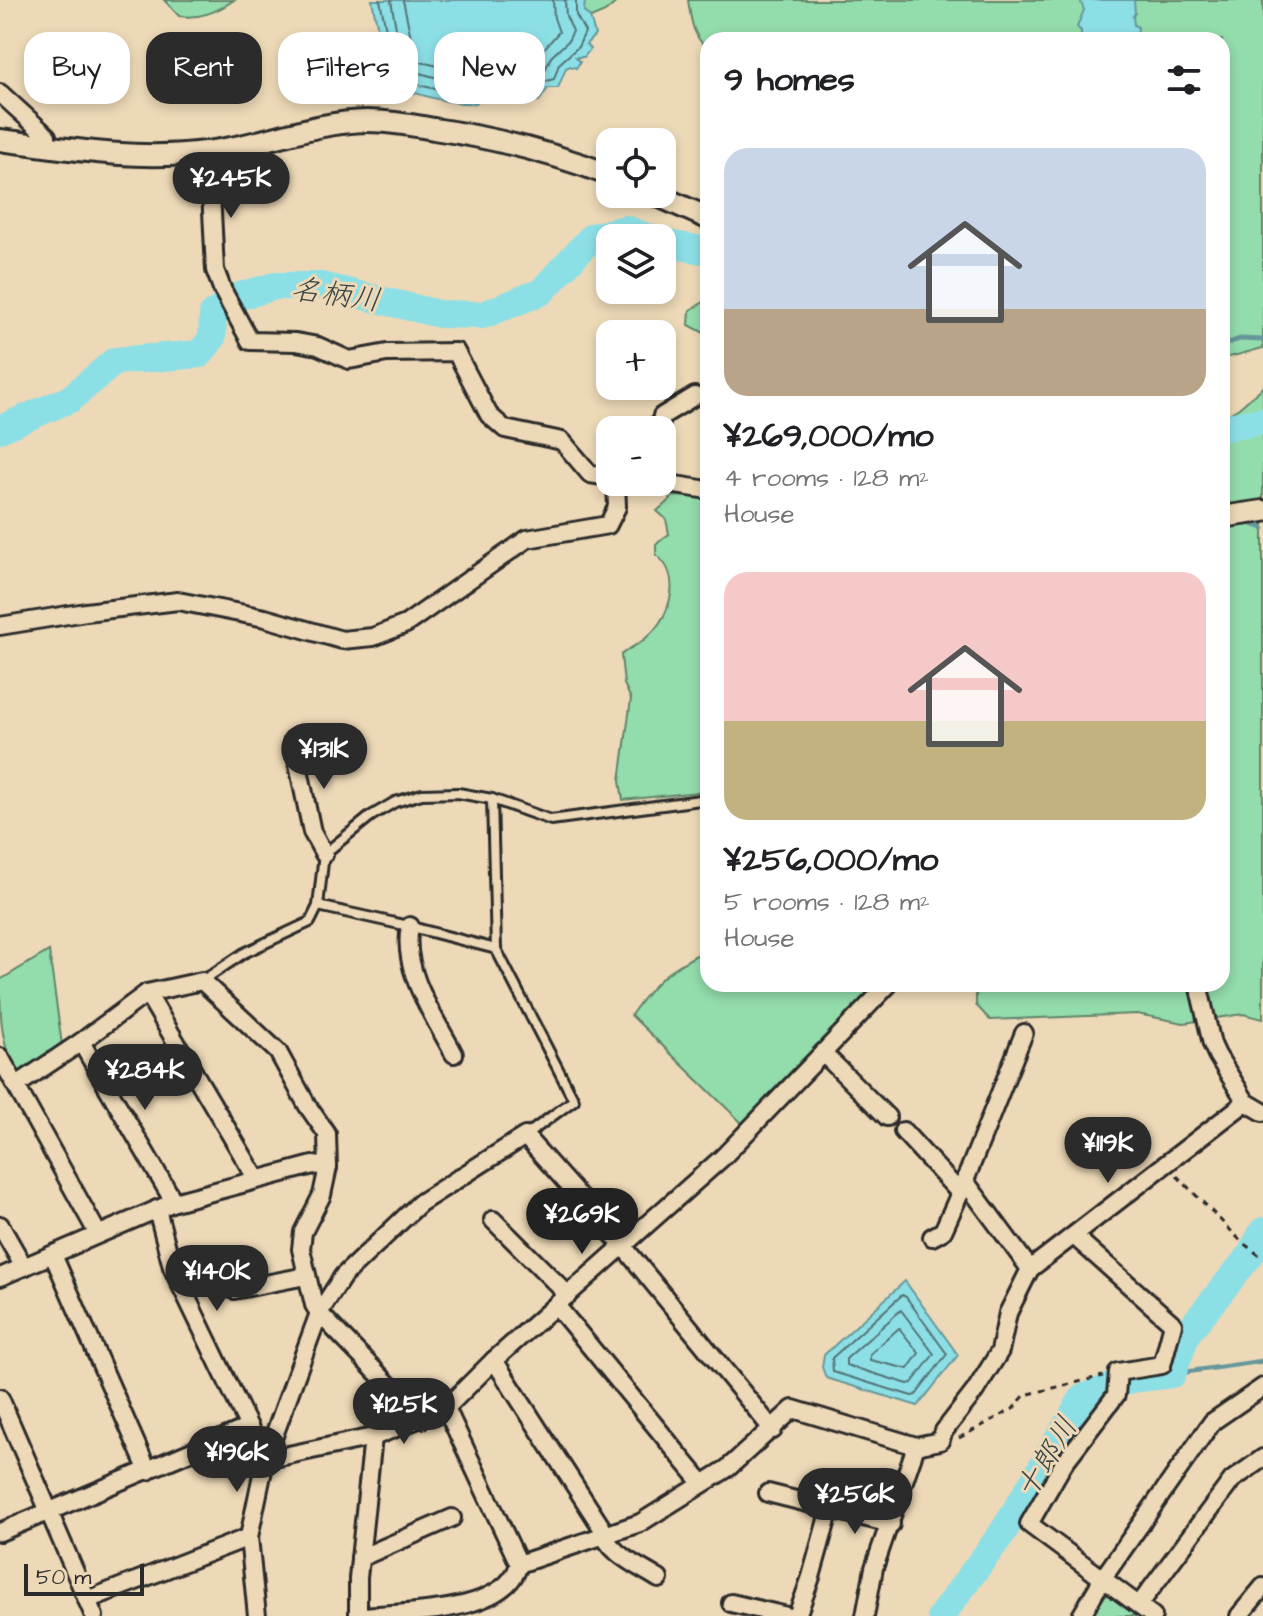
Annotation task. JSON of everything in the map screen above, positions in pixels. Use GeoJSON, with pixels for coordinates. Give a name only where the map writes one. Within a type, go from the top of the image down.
{"type":"FeatureCollection","features":[{"type":"Feature","properties":{"kind":"street"},"geometry":{"type":"LineString","coordinates":[[0,93],[47,136],[46,146]]}},
{"type":"Feature","properties":{"kind":"street"},"geometry":{"type":"LineString","coordinates":[[0,140],[92,154],[129,156],[209,152],[328,124],[370,121],[468,134],[561,156],[596,170]]}},
{"type":"Feature","properties":{"kind":"street"},"geometry":{"type":"LineString","coordinates":[[209,152],[215,270],[229,304],[250,341],[318,346],[349,360],[387,353],[456,352],[489,415],[505,429],[562,441],[590,474],[596,475]]}},
{"type":"Feature","properties":{"kind":"street"},"geometry":{"type":"LineString","coordinates":[[676,204],[700,214]]}},
{"type":"Feature","properties":{"kind":"street"},"geometry":{"type":"LineString","coordinates":[[662,416],[695,396]]}},
{"type":"Feature","properties":{"kind":"street"},"geometry":{"type":"LineString","coordinates":[[676,485],[700,489]]}},
{"type":"Feature","properties":{"kind":"street"},"geometry":{"type":"LineString","coordinates":[[0,626],[178,601],[265,618],[342,640],[373,637],[406,624],[527,539],[608,525],[617,507],[617,496]]}},
{"type":"Feature","properties":{"kind":"street"},"geometry":{"type":"LineString","coordinates":[[1230,516],[1263,511]]}},
{"type":"Feature","properties":{"kind":"street"},"geometry":{"type":"LineString","coordinates":[[293,740],[312,832],[324,854]]}},
{"type":"Feature","properties":{"kind":"street"},"geometry":{"type":"LineString","coordinates":[[410,926],[407,940],[419,988],[454,1054]]}},
{"type":"Feature","properties":{"kind":"street"},"geometry":{"type":"LineString","coordinates":[[17,1085],[147,993],[202,981],[278,1052],[327,1134],[328,1167],[322,1195],[303,1232],[301,1249],[314,1305],[422,1419]]}},
{"type":"Feature","properties":{"kind":"street"},"geometry":{"type":"LineString","coordinates":[[265,1460],[373,1437],[446,1408],[494,1360],[723,1157],[881,992]]}},
{"type":"Feature","properties":{"kind":"street"},"geometry":{"type":"LineString","coordinates":[[1200,992],[1212,1044],[1246,1102],[1263,1112]]}},
{"type":"Feature","properties":{"kind":"street"},"geometry":{"type":"LineString","coordinates":[[147,993],[256,1178]]}},
{"type":"Feature","properties":{"kind":"street"},"geometry":{"type":"LineString","coordinates":[[932,1237],[943,1231],[963,1187],[1024,1033]]}},
{"type":"Feature","properties":{"kind":"street"},"geometry":{"type":"LineString","coordinates":[[81,1042],[174,1202]]}},
{"type":"Feature","properties":{"kind":"street"},"geometry":{"type":"LineString","coordinates":[[823,1053],[887,1117]]}},
{"type":"Feature","properties":{"kind":"street"},"geometry":{"type":"LineString","coordinates":[[0,1057],[98,1234]]}},
{"type":"Feature","properties":{"kind":"street"},"geometry":{"type":"LineString","coordinates":[[519,1564],[640,1523],[728,1468],[793,1409],[916,1446],[940,1441],[1000,1351],[1008,1313],[1030,1269],[1246,1102]]}},
{"type":"Feature","properties":{"kind":"street"},"geometry":{"type":"LineString","coordinates":[[903,1131],[963,1187],[1030,1269]]}},
{"type":"Feature","properties":{"kind":"street"},"geometry":{"type":"LineString","coordinates":[[257,1616],[249,1537],[265,1460],[319,1313],[343,1276],[420,1203],[525,1136],[623,1246],[773,1430]]}},
{"type":"Feature","properties":{"kind":"street"},"geometry":{"type":"LineString","coordinates":[[0,1277],[174,1202],[313,1165],[328,1167]]}},
{"type":"Feature","properties":{"kind":"street"},"geometry":{"type":"LineString","coordinates":[[157,1209],[172,1267],[265,1460]]}},
{"type":"Feature","properties":{"kind":"street"},"geometry":{"type":"LineString","coordinates":[[493,1220],[562,1300],[702,1483]]}},
{"type":"Feature","properties":{"kind":"street"},"geometry":{"type":"LineString","coordinates":[[0,1225],[24,1267]]}},
{"type":"Feature","properties":{"kind":"street"},"geometry":{"type":"LineString","coordinates":[[1074,1236],[1173,1324],[1162,1365],[1118,1372],[1116,1395],[1064,1463],[1029,1524],[1153,1616]]}},
{"type":"Feature","properties":{"kind":"street"},"geometry":{"type":"LineString","coordinates":[[53,1255],[148,1471]]}},
{"type":"Feature","properties":{"kind":"street"},"geometry":{"type":"LineString","coordinates":[[234,1290],[306,1276]]}},
{"type":"Feature","properties":{"kind":"street"},"geometry":{"type":"LineString","coordinates":[[494,1360],[602,1528],[603,1537],[610,1547],[659,1579]]}},
{"type":"Feature","properties":{"kind":"street"},"geometry":{"type":"LineString","coordinates":[[1081,1616],[1103,1578],[1212,1422],[1263,1387]]}},
{"type":"Feature","properties":{"kind":"street"},"geometry":{"type":"LineString","coordinates":[[0,1398],[94,1616]]}},
{"type":"Feature","properties":{"kind":"street"},"geometry":{"type":"LineString","coordinates":[[364,1616],[471,1605],[498,1591],[517,1572],[519,1564],[446,1408]]}},
{"type":"Feature","properties":{"kind":"street"},"geometry":{"type":"LineString","coordinates":[[0,1532],[249,1427]]}},
{"type":"Feature","properties":{"kind":"street"},"geometry":{"type":"LineString","coordinates":[[358,1616],[360,1558],[373,1437]]}},
{"type":"Feature","properties":{"kind":"street"},"geometry":{"type":"LineString","coordinates":[[865,1616],[874,1568],[916,1446]]}},
{"type":"Feature","properties":{"kind":"street"},"geometry":{"type":"LineString","coordinates":[[1139,1605],[1232,1480],[1263,1458]]}},
{"type":"Feature","properties":{"kind":"street"},"geometry":{"type":"LineString","coordinates":[[768,1493],[891,1524]]}},
{"type":"Feature","properties":{"kind":"street"},"geometry":{"type":"LineString","coordinates":[[797,1616],[830,1509]]}},
{"type":"Feature","properties":{"kind":"street"},"geometry":{"type":"LineString","coordinates":[[360,1558],[452,1518]]}},
{"type":"Feature","properties":{"kind":"street"},"geometry":{"type":"LineString","coordinates":[[87,1600],[249,1537]]}},
{"type":"Feature","properties":{"kind":"street"},"geometry":{"type":"LineString","coordinates":[[1239,1616],[1263,1587]]}},
{"type":"Feature","properties":{"kind":"street"},"geometry":{"type":"LineString","coordinates":[[731,1603],[787,1616]]}},
{"type":"Feature","properties":{"kind":"lane"},"geometry":{"type":"LineString","coordinates":[[202,981],[244,953],[310,922],[318,906],[324,854],[371,816],[395,802],[422,794],[458,793],[492,799],[551,820],[700,800]]}},
{"type":"Feature","properties":{"kind":"lane"},"geometry":{"type":"LineString","coordinates":[[492,799],[496,949],[574,1100],[525,1136]]}},
{"type":"Feature","properties":{"kind":"lane"},"geometry":{"type":"LineString","coordinates":[[318,906],[496,949]]}},
{"type":"Feature","properties":{"kind":"path"},"geometry":{"type":"LineString","coordinates":[[1166,1165],[1243,1243],[1263,1258]]}},
{"type":"Feature","properties":{"kind":"path"},"geometry":{"type":"LineString","coordinates":[[940,1441],[961,1438],[1013,1409],[1025,1395],[1118,1372]]}},
{"type":"Feature","properties":{"kind":"green space"},"geometry":{"type":"Polygon","coordinates":[[[164,0],[234,0],[208,14],[187,17],[179,16],[164,0]]]}},
{"type":"Feature","properties":{"kind":"green space"},"geometry":{"type":"Polygon","coordinates":[[[578,0],[619,0],[605,12],[586,20],[578,0]]]}},
{"type":"Feature","properties":{"kind":"green space"},"geometry":{"type":"Polygon","coordinates":[[[688,0],[1092,0],[1091,32],[700,32],[700,40],[691,20],[688,0]]]}},
{"type":"Feature","properties":{"kind":"green space"},"geometry":{"type":"Polygon","coordinates":[[[1122,0],[1263,0],[1263,348],[1230,357],[1230,32],[1125,32],[1122,0]]]}},
{"type":"Feature","properties":{"kind":"green space"},"geometry":{"type":"Polygon","coordinates":[[[700,304],[700,331],[689,325],[690,310],[700,304]]]}},
{"type":"Feature","properties":{"kind":"green space"},"geometry":{"type":"Polygon","coordinates":[[[1263,387],[1263,1019],[1243,1014],[1184,1023],[1137,1014],[990,1020],[976,1005],[976,992],[1230,992],[1230,413],[1263,387]]]}},
{"type":"Feature","properties":{"kind":"green space"},"geometry":{"type":"Polygon","coordinates":[[[674,496],[700,498],[700,792],[623,800],[620,781],[631,699],[624,684],[621,655],[655,629],[668,608],[671,596],[669,573],[656,555],[656,544],[669,534],[666,519],[657,511],[674,496]]]}},
{"type":"Feature","properties":{"kind":"green space"},"geometry":{"type":"Polygon","coordinates":[[[49,951],[62,1045],[19,1072],[5,1042],[0,980],[49,951]]]}},
{"type":"Feature","properties":{"kind":"green space"},"geometry":{"type":"Polygon","coordinates":[[[700,953],[700,992],[869,992],[744,1125],[631,1015],[664,976],[700,953]]]}},
{"type":"Feature","properties":{"kind":"green space"},"geometry":{"type":"Polygon","coordinates":[[[1106,1594],[1137,1616],[1093,1616],[1106,1594]]]}},
{"type":"Feature","properties":{"kind":"water"},"geometry":{"type":"Polygon","coordinates":[[[372,0],[585,0],[584,12],[590,17],[595,35],[586,44],[590,49],[584,57],[576,57],[580,62],[576,68],[566,68],[558,88],[548,88],[545,92],[545,32],[434,32],[434,98],[418,93],[418,32],[378,32],[372,0]]]}},
{"type":"Feature","properties":{"kind":"water"},"geometry":{"type":"Polygon","coordinates":[[[1080,0],[1134,0],[1134,25],[1138,27],[1138,32],[1081,32],[1077,27],[1084,10],[1080,0]]]}},
{"type":"Feature","properties":{"kind":"water"},"geometry":{"type":"Polygon","coordinates":[[[905,1281],[958,1355],[918,1406],[826,1378],[822,1367],[824,1355],[905,1281]]]}},
{"type":"Feature","properties":{"kind":"waterway","name":"名柄川"},"geometry":{"type":"LineString","coordinates":[[0,429],[70,399],[115,361],[200,354],[212,338],[213,314],[240,296],[275,286],[322,286],[439,314],[483,315],[541,292],[596,236]]}},
{"type":"Feature","properties":{"kind":"waterway","name":"名柄川"},"geometry":{"type":"LineString","coordinates":[[676,245],[700,250]]}},
{"type":"Feature","properties":{"kind":"waterway"},"geometry":{"type":"LineString","coordinates":[[1230,342],[1240,339],[1263,340]]}},
{"type":"Feature","properties":{"kind":"waterway","name":"名柄川"},"geometry":{"type":"LineString","coordinates":[[1230,427],[1263,421]]}},
{"type":"Feature","properties":{"kind":"waterway"},"geometry":{"type":"LineString","coordinates":[[1254,525],[1263,528]]}},
{"type":"Feature","properties":{"kind":"waterway","name":"十郎川"},"geometry":{"type":"LineString","coordinates":[[941,1616],[1003,1532],[1083,1398],[1131,1379],[1172,1374],[1187,1333],[1251,1254],[1263,1231]]}},
{"type":"Feature","properties":{"kind":"waterway"},"geometry":{"type":"LineString","coordinates":[[1172,1374],[1263,1361]]}}]}
